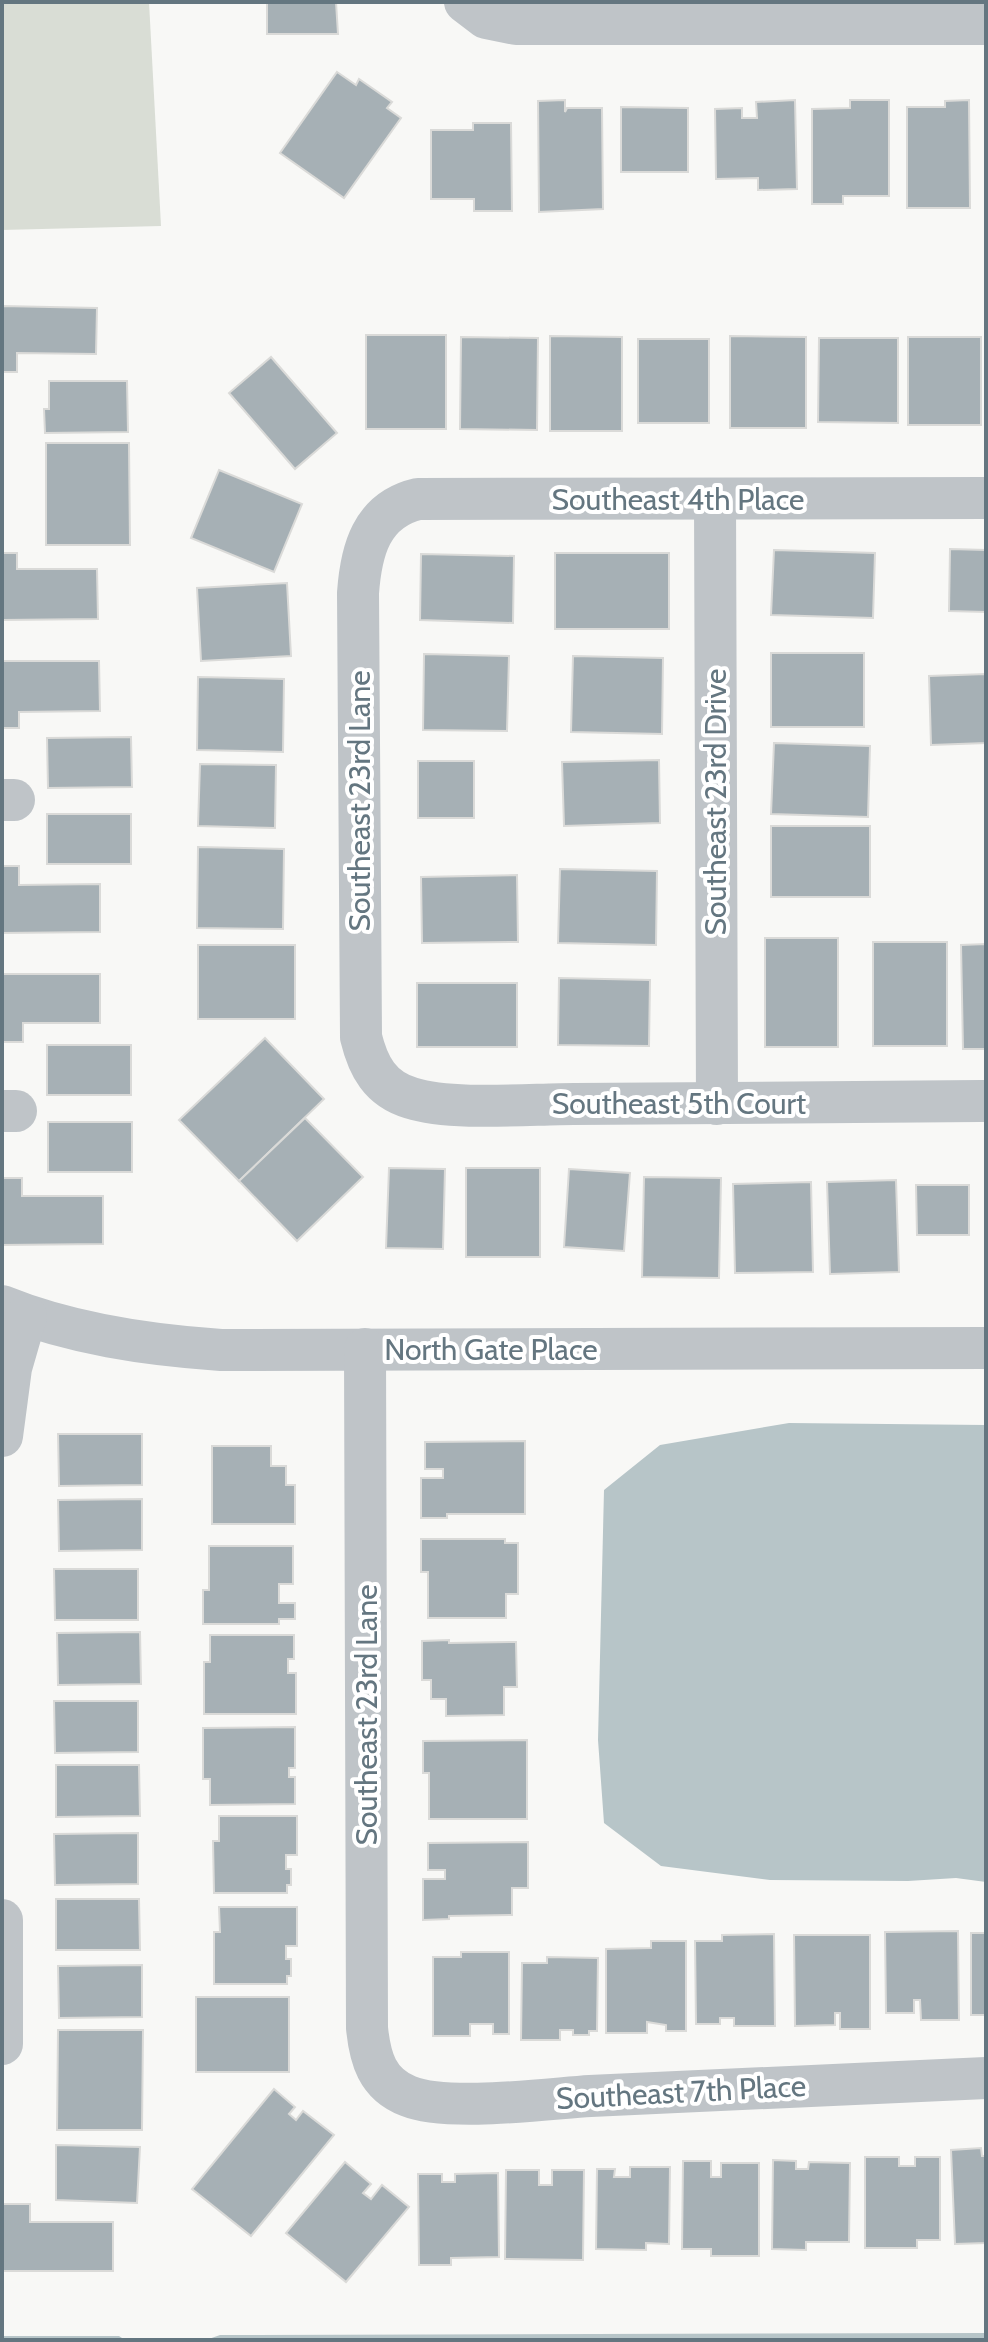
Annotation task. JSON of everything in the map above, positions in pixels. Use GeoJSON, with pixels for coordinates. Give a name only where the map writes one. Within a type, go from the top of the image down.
{"type":"FeatureCollection","features":[{"type":"Feature","properties":{"kind":"street"},"geometry":{"type":"LineString","coordinates":[[466,3],[486,18],[516,24],[986,24]]}},
{"type":"Feature","properties":{"kind":"street","name":"Southeast 4th Place"},"geometry":{"type":"LineString","coordinates":[[378,522],[403,503],[418,499],[986,498]]}},
{"type":"Feature","properties":{"kind":"street","name":"Southeast 23rd Drive"},"geometry":{"type":"LineString","coordinates":[[715,499],[717,1104]]}},
{"type":"Feature","properties":{"kind":"street","name":"Southeast 23rd Lane"},"geometry":{"type":"LineString","coordinates":[[378,522],[364,549],[358,609],[361,1037],[368,1062],[379,1079]]}},
{"type":"Feature","properties":{"kind":"street","name":"Southeast 5th Court"},"geometry":{"type":"LineString","coordinates":[[379,1079],[397,1092],[426,1101],[717,1104],[986,1101]]}},
{"type":"Feature","properties":{"kind":"street"},"geometry":{"type":"LineString","coordinates":[[2,1436],[11,1368],[14,1311]]}},
{"type":"Feature","properties":{"kind":"street","name":"North Gate Place"},"geometry":{"type":"LineString","coordinates":[[14,1311],[119,1338],[221,1350],[986,1348]]}},
{"type":"Feature","properties":{"kind":"street","name":"Southeast 23rd Lane"},"geometry":{"type":"LineString","coordinates":[[365,1349],[367,2028],[371,2057],[382,2078]]}},
{"type":"Feature","properties":{"kind":"street"},"geometry":{"type":"LineString","coordinates":[[2,1920],[2,2044]]}},
{"type":"Feature","properties":{"kind":"street","name":"Southeast 7th Place"},"geometry":{"type":"LineString","coordinates":[[382,2078],[395,2089],[422,2100],[477,2103],[752,2087],[986,2078]]}},
{"type":"Feature","properties":{"kind":"shaded area"},"geometry":{"type":"Polygon","coordinates":[[[2,2],[149,2],[161,226],[2,230],[2,2]]]}},
{"type":"Feature","properties":{"kind":"shaded area"},"geometry":{"type":"Polygon","coordinates":[[[789,1423],[986,1425],[986,1882],[956,1878],[908,1881],[770,1880],[661,1866],[604,1823],[598,1740],[604,1490],[660,1445],[789,1423]]]}},
{"type":"Feature","properties":{"kind":"shaded area"},"geometry":{"type":"Polygon","coordinates":[[[986,2333],[986,2340],[206,2340],[220,2335],[986,2333]]]}},
{"type":"Feature","properties":{"kind":"shaded area"},"geometry":{"type":"Polygon","coordinates":[[[2,2336],[119,2336],[125,2340],[2,2340],[2,2336]]]}},
{"type":"Feature","properties":{"kind":"building"},"geometry":{"type":"Polygon","coordinates":[[[267,2],[336,2],[338,34],[267,34],[267,2]]]}},
{"type":"Feature","properties":{"kind":"building"},"geometry":{"type":"Polygon","coordinates":[[[337,72],[356,85],[359,79],[392,102],[387,108],[401,118],[344,198],[280,153],[337,72]]]}},
{"type":"Feature","properties":{"kind":"building"},"geometry":{"type":"Polygon","coordinates":[[[565,100],[565,112],[567,108],[602,108],[603,209],[539,212],[538,101],[565,100]]]}},
{"type":"Feature","properties":{"kind":"building"},"geometry":{"type":"Polygon","coordinates":[[[795,100],[797,189],[758,190],[758,178],[716,179],[715,109],[742,108],[742,118],[757,118],[756,102],[795,100]]]}},
{"type":"Feature","properties":{"kind":"building"},"geometry":{"type":"Polygon","coordinates":[[[850,100],[889,100],[889,196],[843,196],[843,204],[812,204],[812,109],[850,108],[850,100]]]}},
{"type":"Feature","properties":{"kind":"building"},"geometry":{"type":"Polygon","coordinates":[[[969,100],[970,208],[907,208],[907,107],[945,107],[945,101],[969,100]]]}},
{"type":"Feature","properties":{"kind":"building"},"geometry":{"type":"Polygon","coordinates":[[[621,107],[688,108],[688,172],[621,172],[621,107]]]}},
{"type":"Feature","properties":{"kind":"building"},"geometry":{"type":"Polygon","coordinates":[[[473,123],[511,123],[512,211],[474,211],[474,199],[431,199],[431,130],[473,130],[473,123]]]}},
{"type":"Feature","properties":{"kind":"building"},"geometry":{"type":"Polygon","coordinates":[[[2,306],[97,308],[96,354],[17,353],[17,372],[2,372],[2,306]]]}},
{"type":"Feature","properties":{"kind":"building"},"geometry":{"type":"Polygon","coordinates":[[[366,335],[446,335],[446,429],[366,429],[366,335]]]}},
{"type":"Feature","properties":{"kind":"building"},"geometry":{"type":"Polygon","coordinates":[[[550,336],[622,337],[622,431],[550,431],[550,336]]]}},
{"type":"Feature","properties":{"kind":"building"},"geometry":{"type":"Polygon","coordinates":[[[730,336],[806,337],[806,428],[730,428],[730,336]]]}},
{"type":"Feature","properties":{"kind":"building"},"geometry":{"type":"Polygon","coordinates":[[[461,337],[538,338],[537,430],[460,429],[461,337]]]}},
{"type":"Feature","properties":{"kind":"building"},"geometry":{"type":"Polygon","coordinates":[[[908,337],[981,337],[981,425],[908,425],[908,337]]]}},
{"type":"Feature","properties":{"kind":"building"},"geometry":{"type":"Polygon","coordinates":[[[819,338],[898,338],[898,423],[818,422],[819,338]]]}},
{"type":"Feature","properties":{"kind":"building"},"geometry":{"type":"Polygon","coordinates":[[[638,339],[709,339],[709,423],[638,423],[638,339]]]}},
{"type":"Feature","properties":{"kind":"building"},"geometry":{"type":"Polygon","coordinates":[[[271,357],[337,433],[295,469],[229,393],[271,357]]]}},
{"type":"Feature","properties":{"kind":"building"},"geometry":{"type":"Polygon","coordinates":[[[49,381],[127,381],[128,432],[45,433],[44,409],[49,409],[49,381]]]}},
{"type":"Feature","properties":{"kind":"building"},"geometry":{"type":"Polygon","coordinates":[[[46,443],[129,443],[130,545],[46,545],[46,443]]]}},
{"type":"Feature","properties":{"kind":"building"},"geometry":{"type":"Polygon","coordinates":[[[219,470],[302,504],[274,572],[191,538],[219,470]]]}},
{"type":"Feature","properties":{"kind":"building"},"geometry":{"type":"Polygon","coordinates":[[[950,549],[986,550],[986,612],[949,611],[950,549]]]}},
{"type":"Feature","properties":{"kind":"building"},"geometry":{"type":"Polygon","coordinates":[[[774,550],[875,553],[873,618],[771,615],[774,550]]]}},
{"type":"Feature","properties":{"kind":"building"},"geometry":{"type":"Polygon","coordinates":[[[2,553],[17,553],[17,569],[97,569],[98,619],[2,620],[2,553]]]}},
{"type":"Feature","properties":{"kind":"building"},"geometry":{"type":"Polygon","coordinates":[[[555,553],[669,553],[669,629],[555,629],[555,553]]]}},
{"type":"Feature","properties":{"kind":"building"},"geometry":{"type":"Polygon","coordinates":[[[421,554],[514,556],[513,623],[420,620],[421,554]]]}},
{"type":"Feature","properties":{"kind":"building"},"geometry":{"type":"Polygon","coordinates":[[[287,583],[291,656],[201,661],[197,588],[287,583]]]}},
{"type":"Feature","properties":{"kind":"building"},"geometry":{"type":"Polygon","coordinates":[[[771,653],[864,653],[864,727],[771,727],[771,653]]]}},
{"type":"Feature","properties":{"kind":"building"},"geometry":{"type":"Polygon","coordinates":[[[424,654],[509,656],[507,731],[423,730],[424,654]]]}},
{"type":"Feature","properties":{"kind":"building"},"geometry":{"type":"Polygon","coordinates":[[[573,656],[663,658],[662,734],[571,732],[573,656]]]}},
{"type":"Feature","properties":{"kind":"building"},"geometry":{"type":"Polygon","coordinates":[[[2,661],[99,661],[100,711],[19,712],[19,728],[2,728],[2,661]]]}},
{"type":"Feature","properties":{"kind":"building"},"geometry":{"type":"Polygon","coordinates":[[[986,674],[986,743],[931,745],[929,676],[986,674]]]}},
{"type":"Feature","properties":{"kind":"building"},"geometry":{"type":"Polygon","coordinates":[[[198,677],[284,679],[283,752],[197,750],[198,677]]]}},
{"type":"Feature","properties":{"kind":"building"},"geometry":{"type":"Polygon","coordinates":[[[131,737],[132,787],[48,788],[47,738],[131,737]]]}},
{"type":"Feature","properties":{"kind":"building"},"geometry":{"type":"Polygon","coordinates":[[[774,743],[870,746],[868,817],[771,814],[774,743]]]}},
{"type":"Feature","properties":{"kind":"building"},"geometry":{"type":"Polygon","coordinates":[[[659,760],[660,823],[564,826],[562,762],[659,760]]]}},
{"type":"Feature","properties":{"kind":"building"},"geometry":{"type":"Polygon","coordinates":[[[418,761],[474,761],[474,818],[418,818],[418,761]]]}},
{"type":"Feature","properties":{"kind":"building"},"geometry":{"type":"Polygon","coordinates":[[[200,764],[276,765],[275,828],[198,826],[200,764]]]}},
{"type":"Feature","properties":{"kind":"building"},"geometry":{"type":"Polygon","coordinates":[[[47,814],[131,814],[131,864],[47,864],[47,814]]]}},
{"type":"Feature","properties":{"kind":"building"},"geometry":{"type":"Polygon","coordinates":[[[771,826],[870,826],[870,897],[771,897],[771,826]]]}},
{"type":"Feature","properties":{"kind":"building"},"geometry":{"type":"Polygon","coordinates":[[[198,847],[284,849],[283,929],[197,928],[198,847]]]}},
{"type":"Feature","properties":{"kind":"building"},"geometry":{"type":"Polygon","coordinates":[[[2,866],[19,866],[19,885],[100,884],[100,932],[2,933],[2,866]]]}},
{"type":"Feature","properties":{"kind":"building"},"geometry":{"type":"Polygon","coordinates":[[[560,869],[657,871],[656,945],[558,943],[560,869]]]}},
{"type":"Feature","properties":{"kind":"building"},"geometry":{"type":"Polygon","coordinates":[[[517,875],[518,942],[422,943],[421,877],[517,875]]]}},
{"type":"Feature","properties":{"kind":"building"},"geometry":{"type":"Polygon","coordinates":[[[765,938],[838,938],[838,1047],[765,1047],[765,938]]]}},
{"type":"Feature","properties":{"kind":"building"},"geometry":{"type":"Polygon","coordinates":[[[873,942],[947,942],[947,1046],[873,1046],[873,942]]]}},
{"type":"Feature","properties":{"kind":"building"},"geometry":{"type":"Polygon","coordinates":[[[986,944],[986,1049],[963,1049],[961,945],[986,944]]]}},
{"type":"Feature","properties":{"kind":"building"},"geometry":{"type":"Polygon","coordinates":[[[198,945],[295,945],[295,1019],[198,1019],[198,945]]]}},
{"type":"Feature","properties":{"kind":"building"},"geometry":{"type":"Polygon","coordinates":[[[2,974],[100,974],[100,1023],[23,1023],[23,1042],[2,1042],[2,974]]]}},
{"type":"Feature","properties":{"kind":"building"},"geometry":{"type":"Polygon","coordinates":[[[559,978],[650,980],[649,1046],[558,1045],[559,978]]]}},
{"type":"Feature","properties":{"kind":"building"},"geometry":{"type":"Polygon","coordinates":[[[417,983],[517,983],[517,1047],[417,1047],[417,983]]]}},
{"type":"Feature","properties":{"kind":"building"},"geometry":{"type":"Polygon","coordinates":[[[265,1038],[324,1099],[239,1181],[179,1120],[265,1038]]]}},
{"type":"Feature","properties":{"kind":"building"},"geometry":{"type":"Polygon","coordinates":[[[47,1045],[131,1045],[131,1095],[47,1095],[47,1045]]]}},
{"type":"Feature","properties":{"kind":"building"},"geometry":{"type":"Polygon","coordinates":[[[305,1118],[363,1177],[297,1241],[239,1181],[305,1118]]]}},
{"type":"Feature","properties":{"kind":"building"},"geometry":{"type":"Polygon","coordinates":[[[48,1122],[132,1122],[132,1172],[48,1172],[48,1122]]]}},
{"type":"Feature","properties":{"kind":"building"},"geometry":{"type":"Polygon","coordinates":[[[389,1168],[445,1169],[443,1249],[386,1248],[389,1168]]]}},
{"type":"Feature","properties":{"kind":"building"},"geometry":{"type":"Polygon","coordinates":[[[466,1168],[540,1168],[540,1257],[466,1257],[466,1168]]]}},
{"type":"Feature","properties":{"kind":"building"},"geometry":{"type":"Polygon","coordinates":[[[569,1169],[630,1173],[624,1251],[564,1247],[569,1169]]]}},
{"type":"Feature","properties":{"kind":"building"},"geometry":{"type":"Polygon","coordinates":[[[644,1177],[721,1178],[719,1278],[642,1277],[644,1177]]]}},
{"type":"Feature","properties":{"kind":"building"},"geometry":{"type":"Polygon","coordinates":[[[2,1178],[22,1178],[22,1196],[103,1196],[103,1244],[2,1245],[2,1178]]]}},
{"type":"Feature","properties":{"kind":"building"},"geometry":{"type":"Polygon","coordinates":[[[896,1180],[899,1272],[830,1274],[827,1182],[896,1180]]]}},
{"type":"Feature","properties":{"kind":"building"},"geometry":{"type":"Polygon","coordinates":[[[811,1182],[813,1272],[735,1273],[733,1184],[811,1182]]]}},
{"type":"Feature","properties":{"kind":"building"},"geometry":{"type":"Polygon","coordinates":[[[916,1185],[969,1185],[969,1235],[917,1235],[916,1185]]]}},
{"type":"Feature","properties":{"kind":"building"},"geometry":{"type":"Polygon","coordinates":[[[58,1434],[142,1434],[142,1485],[59,1486],[58,1434]]]}},
{"type":"Feature","properties":{"kind":"building"},"geometry":{"type":"Polygon","coordinates":[[[525,1441],[525,1514],[447,1514],[447,1518],[421,1518],[421,1478],[443,1478],[443,1469],[425,1469],[425,1442],[525,1441]]]}},
{"type":"Feature","properties":{"kind":"building"},"geometry":{"type":"Polygon","coordinates":[[[212,1446],[271,1446],[271,1466],[286,1466],[286,1485],[295,1485],[295,1524],[212,1524],[212,1446]]]}},
{"type":"Feature","properties":{"kind":"building"},"geometry":{"type":"Polygon","coordinates":[[[142,1499],[142,1550],[59,1551],[58,1500],[142,1499]]]}},
{"type":"Feature","properties":{"kind":"building"},"geometry":{"type":"Polygon","coordinates":[[[421,1539],[505,1539],[505,1543],[518,1543],[518,1594],[506,1594],[506,1618],[428,1618],[428,1572],[421,1572],[421,1539]]]}},
{"type":"Feature","properties":{"kind":"building"},"geometry":{"type":"Polygon","coordinates":[[[209,1546],[293,1546],[293,1584],[279,1584],[279,1603],[295,1603],[295,1619],[279,1619],[279,1624],[203,1624],[203,1590],[209,1590],[209,1546]]]}},
{"type":"Feature","properties":{"kind":"building"},"geometry":{"type":"Polygon","coordinates":[[[54,1569],[138,1569],[138,1620],[55,1620],[54,1569]]]}},
{"type":"Feature","properties":{"kind":"building"},"geometry":{"type":"Polygon","coordinates":[[[140,1632],[141,1684],[58,1685],[57,1633],[140,1632]]]}},
{"type":"Feature","properties":{"kind":"building"},"geometry":{"type":"Polygon","coordinates":[[[210,1635],[294,1635],[294,1659],[288,1659],[288,1673],[296,1673],[296,1714],[204,1714],[204,1662],[210,1662],[210,1635]]]}},
{"type":"Feature","properties":{"kind":"building"},"geometry":{"type":"Polygon","coordinates":[[[449,1640],[449,1643],[516,1642],[517,1687],[504,1687],[504,1715],[446,1716],[446,1699],[431,1699],[431,1680],[422,1680],[422,1641],[449,1640]]]}},
{"type":"Feature","properties":{"kind":"building"},"geometry":{"type":"Polygon","coordinates":[[[54,1701],[138,1701],[138,1752],[55,1753],[54,1701]]]}},
{"type":"Feature","properties":{"kind":"building"},"geometry":{"type":"Polygon","coordinates":[[[295,1727],[295,1768],[289,1768],[289,1777],[295,1777],[295,1804],[210,1805],[210,1779],[203,1779],[203,1728],[295,1727]]]}},
{"type":"Feature","properties":{"kind":"building"},"geometry":{"type":"Polygon","coordinates":[[[527,1740],[527,1819],[429,1819],[429,1773],[423,1773],[423,1741],[527,1740]]]}},
{"type":"Feature","properties":{"kind":"building"},"geometry":{"type":"Polygon","coordinates":[[[56,1765],[139,1765],[140,1816],[56,1817],[56,1765]]]}},
{"type":"Feature","properties":{"kind":"building"},"geometry":{"type":"Polygon","coordinates":[[[219,1816],[297,1816],[297,1855],[286,1855],[286,1869],[291,1869],[291,1885],[287,1885],[287,1893],[214,1893],[213,1841],[219,1841],[219,1816]]]}},
{"type":"Feature","properties":{"kind":"building"},"geometry":{"type":"Polygon","coordinates":[[[138,1833],[138,1884],[55,1885],[54,1834],[138,1833]]]}},
{"type":"Feature","properties":{"kind":"building"},"geometry":{"type":"Polygon","coordinates":[[[528,1842],[528,1888],[512,1888],[512,1915],[449,1916],[449,1919],[423,1920],[423,1879],[445,1879],[445,1870],[428,1870],[428,1843],[528,1842]]]}},
{"type":"Feature","properties":{"kind":"building"},"geometry":{"type":"Polygon","coordinates":[[[56,1899],[139,1899],[140,1950],[56,1950],[56,1899]]]}},
{"type":"Feature","properties":{"kind":"building"},"geometry":{"type":"Polygon","coordinates":[[[219,1907],[297,1907],[297,1946],[286,1946],[286,1959],[291,1959],[291,1976],[287,1976],[287,1984],[214,1984],[214,1932],[220,1932],[219,1907]]]}},
{"type":"Feature","properties":{"kind":"building"},"geometry":{"type":"Polygon","coordinates":[[[958,1931],[959,2020],[921,2020],[920,2000],[914,2000],[914,2013],[886,2013],[885,1932],[958,1931]]]}},
{"type":"Feature","properties":{"kind":"building"},"geometry":{"type":"Polygon","coordinates":[[[971,1933],[986,1933],[986,2015],[971,2015],[971,1933]]]}},
{"type":"Feature","properties":{"kind":"building"},"geometry":{"type":"Polygon","coordinates":[[[774,1934],[775,2026],[734,2026],[734,2018],[720,2018],[720,2024],[696,2024],[695,1941],[722,1941],[722,1935],[774,1934]]]}},
{"type":"Feature","properties":{"kind":"building"},"geometry":{"type":"Polygon","coordinates":[[[794,1935],[870,1935],[870,2029],[840,2029],[840,2013],[835,2013],[835,2025],[795,2026],[794,1935]]]}},
{"type":"Feature","properties":{"kind":"building"},"geometry":{"type":"Polygon","coordinates":[[[651,1941],[686,1941],[686,2031],[666,2031],[666,2025],[647,2022],[647,2033],[606,2033],[606,1949],[651,1948],[651,1941]]]}},
{"type":"Feature","properties":{"kind":"building"},"geometry":{"type":"Polygon","coordinates":[[[461,1952],[509,1952],[509,2034],[493,2034],[493,2024],[470,2024],[470,2036],[433,2036],[433,1957],[461,1957],[461,1952]]]}},
{"type":"Feature","properties":{"kind":"building"},"geometry":{"type":"Polygon","coordinates":[[[547,1957],[598,1958],[597,2031],[589,2031],[589,2035],[573,2035],[573,2030],[560,2030],[560,2040],[521,2040],[522,1963],[547,1963],[547,1957]]]}},
{"type":"Feature","properties":{"kind":"building"},"geometry":{"type":"Polygon","coordinates":[[[142,1965],[142,2017],[59,2018],[58,1966],[142,1965]]]}},
{"type":"Feature","properties":{"kind":"building"},"geometry":{"type":"Polygon","coordinates":[[[196,1997],[289,1997],[289,2072],[196,2072],[196,1997]]]}},
{"type":"Feature","properties":{"kind":"building"},"geometry":{"type":"Polygon","coordinates":[[[58,2030],[143,2030],[142,2130],[57,2130],[58,2030]]]}},
{"type":"Feature","properties":{"kind":"building"},"geometry":{"type":"Polygon","coordinates":[[[274,2089],[295,2107],[289,2114],[296,2120],[303,2111],[334,2135],[251,2236],[192,2189],[274,2089]]]}},
{"type":"Feature","properties":{"kind":"building"},"geometry":{"type":"Polygon","coordinates":[[[56,2145],[140,2147],[137,2203],[56,2200],[56,2145]]]}},
{"type":"Feature","properties":{"kind":"building"},"geometry":{"type":"Polygon","coordinates":[[[981,2148],[982,2156],[986,2156],[986,2243],[955,2244],[951,2150],[981,2148]]]}},
{"type":"Feature","properties":{"kind":"building"},"geometry":{"type":"Polygon","coordinates":[[[865,2157],[899,2157],[899,2166],[915,2166],[915,2157],[940,2157],[940,2240],[917,2240],[917,2248],[865,2248],[865,2157]]]}},
{"type":"Feature","properties":{"kind":"building"},"geometry":{"type":"Polygon","coordinates":[[[773,2160],[796,2161],[796,2169],[808,2169],[809,2162],[850,2163],[849,2242],[806,2242],[806,2250],[772,2249],[773,2160]]]}},
{"type":"Feature","properties":{"kind":"building"},"geometry":{"type":"Polygon","coordinates":[[[683,2161],[711,2161],[711,2177],[721,2177],[721,2163],[759,2163],[759,2256],[711,2256],[711,2249],[682,2249],[683,2161]]]}},
{"type":"Feature","properties":{"kind":"building"},"geometry":{"type":"Polygon","coordinates":[[[345,2162],[371,2184],[363,2193],[371,2199],[382,2185],[409,2207],[346,2282],[286,2233],[345,2162]]]}},
{"type":"Feature","properties":{"kind":"building"},"geometry":{"type":"Polygon","coordinates":[[[630,2167],[670,2167],[669,2244],[646,2243],[646,2250],[596,2249],[597,2169],[615,2169],[614,2177],[630,2177],[630,2167]]]}},
{"type":"Feature","properties":{"kind":"building"},"geometry":{"type":"Polygon","coordinates":[[[506,2170],[539,2170],[539,2185],[552,2185],[552,2170],[584,2170],[583,2260],[505,2259],[506,2170]]]}},
{"type":"Feature","properties":{"kind":"building"},"geometry":{"type":"Polygon","coordinates":[[[498,2173],[499,2257],[451,2258],[451,2265],[419,2265],[418,2174],[442,2174],[442,2182],[455,2182],[455,2174],[498,2173]]]}},
{"type":"Feature","properties":{"kind":"building"},"geometry":{"type":"Polygon","coordinates":[[[2,2204],[30,2204],[30,2222],[113,2222],[113,2271],[2,2271],[2,2204]]]}}]}
